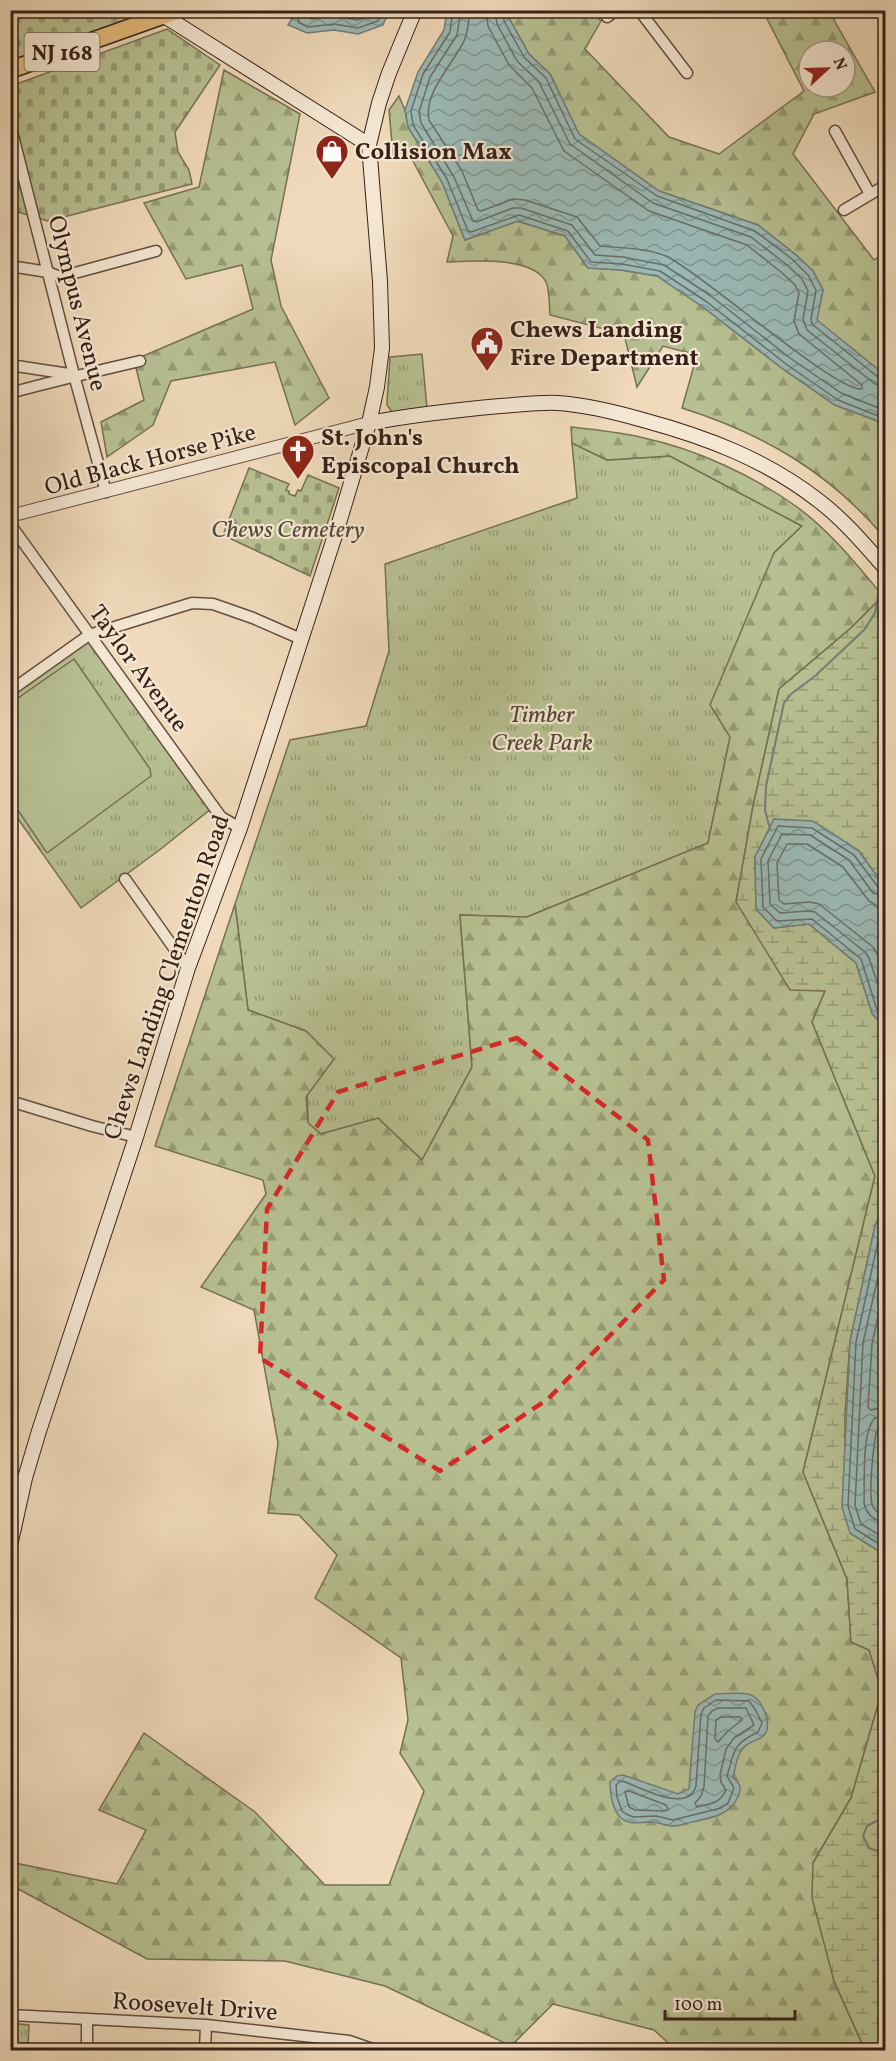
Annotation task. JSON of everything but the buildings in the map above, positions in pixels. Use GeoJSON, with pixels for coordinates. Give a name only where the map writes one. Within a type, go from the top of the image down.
{"type":"FeatureCollection","features":[{"type":"Feature","properties":{"kind":"main road","name":"Chews Landing Clementon Road"},"geometry":{"type":"LineString","coordinates":[[10,1546],[25,1478],[39,1431],[136,1137],[188,968],[240,828],[337,531],[369,423],[382,348],[380,281],[369,145],[389,73],[415,10]]}},
{"type":"Feature","properties":{"kind":"main road"},"geometry":{"type":"LineString","coordinates":[[167,12],[369,145]]}},
{"type":"Feature","properties":{"kind":"main road","name":"NJ 168"},"geometry":{"type":"LineString","coordinates":[[10,70],[167,12]]}},
{"type":"Feature","properties":{"kind":"main road"},"geometry":{"type":"LineString","coordinates":[[369,423],[452,410],[547,403],[612,411],[660,424],[717,442],[788,479],[820,501],[865,545],[885,569]]}},
{"type":"Feature","properties":{"kind":"street"},"geometry":{"type":"LineString","coordinates":[[639,10],[687,74]]}},
{"type":"Feature","properties":{"kind":"street","name":"Olympus Avenue"},"geometry":{"type":"LineString","coordinates":[[10,124],[106,492]]}},
{"type":"Feature","properties":{"kind":"street"},"geometry":{"type":"LineString","coordinates":[[834,131],[870,194]]}},
{"type":"Feature","properties":{"kind":"street"},"geometry":{"type":"LineString","coordinates":[[844,210],[885,185]]}},
{"type":"Feature","properties":{"kind":"street"},"geometry":{"type":"LineString","coordinates":[[10,266],[48,272],[60,277],[156,251]]}},
{"type":"Feature","properties":{"kind":"street"},"geometry":{"type":"LineString","coordinates":[[10,393],[74,375],[140,361]]}},
{"type":"Feature","properties":{"kind":"street"},"geometry":{"type":"LineString","coordinates":[[10,365],[74,375]]}},
{"type":"Feature","properties":{"kind":"street","name":"Old Black Horse Pike"},"geometry":{"type":"LineString","coordinates":[[10,516],[369,423]]}},
{"type":"Feature","properties":{"kind":"street","name":"Taylor Avenue"},"geometry":{"type":"LineString","coordinates":[[10,524],[221,817],[240,828]]}},
{"type":"Feature","properties":{"kind":"street"},"geometry":{"type":"LineString","coordinates":[[10,691],[89,635],[192,603],[213,604],[301,639]]}},
{"type":"Feature","properties":{"kind":"street"},"geometry":{"type":"LineString","coordinates":[[125,879],[188,968]]}},
{"type":"Feature","properties":{"kind":"street"},"geometry":{"type":"LineString","coordinates":[[10,1101],[136,1137]]}},
{"type":"Feature","properties":{"kind":"street","name":"Roosevelt Drive"},"geometry":{"type":"LineString","coordinates":[[10,2015],[206,2025],[349,2041],[375,2050]]}},
{"type":"Feature","properties":{"kind":"street"},"geometry":{"type":"LineString","coordinates":[[87,2019],[87,2050]]}},
{"type":"Feature","properties":{"kind":"street"},"geometry":{"type":"LineString","coordinates":[[206,2025],[206,2050]]}},
{"type":"Feature","properties":{"kind":"highlighted area"},"geometry":{"type":"Polygon","coordinates":[[[517,1038],[648,1140],[664,1280],[548,1399],[440,1471],[260,1358],[267,1209],[338,1092],[517,1038]]]}},
{"type":"Feature","properties":{"kind":"green space"},"geometry":{"type":"Polygon","coordinates":[[[156,10],[11,70],[10,11],[156,10]]]}},
{"type":"Feature","properties":{"kind":"green space"},"geometry":{"type":"Polygon","coordinates":[[[509,11],[591,11],[601,21],[585,49],[669,137],[719,154],[797,96],[797,99],[856,99],[814,114],[793,154],[874,260],[885,252],[885,375],[816,320],[823,290],[813,271],[796,255],[758,225],[659,191],[579,134],[550,74],[529,54],[509,18],[509,11]]]}},
{"type":"Feature","properties":{"kind":"green space"},"geometry":{"type":"Polygon","coordinates":[[[763,11],[837,11],[834,20],[845,39],[797,39],[797,77],[763,11]]]}},
{"type":"Feature","properties":{"kind":"green space"},"geometry":{"type":"Polygon","coordinates":[[[167,29],[220,65],[175,132],[178,152],[189,170],[192,184],[48,221],[11,210],[11,86],[167,29]]]}},
{"type":"Feature","properties":{"kind":"green space"},"geometry":{"type":"Polygon","coordinates":[[[857,60],[875,92],[857,98],[857,60]]]}},
{"type":"Feature","properties":{"kind":"green space"},"geometry":{"type":"Polygon","coordinates":[[[224,70],[300,114],[271,260],[281,306],[329,398],[295,425],[275,362],[171,381],[153,425],[107,457],[101,422],[144,400],[134,360],[253,309],[242,265],[186,279],[144,203],[199,187],[224,70]]]}},
{"type":"Feature","properties":{"kind":"green space"},"geometry":{"type":"Polygon","coordinates":[[[399,96],[405,110],[408,127],[442,182],[465,240],[517,221],[565,236],[588,268],[621,270],[657,276],[703,307],[783,369],[835,405],[875,420],[885,427],[885,538],[841,494],[793,458],[740,430],[682,408],[697,355],[663,346],[637,387],[624,334],[550,315],[546,282],[539,274],[529,268],[501,262],[447,262],[453,236],[407,150],[393,155],[389,110],[399,96]]]}},
{"type":"Feature","properties":{"kind":"green space"},"geometry":{"type":"Polygon","coordinates":[[[422,354],[427,408],[392,412],[387,405],[390,357],[422,354]]]}},
{"type":"Feature","properties":{"kind":"green space"},"geometry":{"type":"Polygon","coordinates":[[[571,427],[626,434],[664,443],[704,456],[743,474],[809,516],[843,549],[883,596],[851,628],[779,689],[753,806],[736,902],[825,991],[812,1022],[875,1176],[803,1472],[847,1579],[851,1642],[869,1650],[882,1691],[851,1798],[813,1863],[834,1981],[865,2050],[676,2050],[654,2030],[553,2004],[511,2046],[385,1986],[285,1961],[147,1959],[11,1885],[10,1862],[117,1884],[146,1830],[99,1810],[144,1733],[255,1812],[325,1885],[389,1885],[424,1791],[400,1753],[408,1720],[401,1658],[315,1598],[337,1555],[299,1515],[268,1513],[278,1443],[254,1310],[201,1287],[266,1194],[263,1180],[155,1146],[235,904],[248,1010],[306,1031],[334,1059],[306,1097],[308,1123],[321,1134],[378,1118],[422,1160],[472,1067],[460,915],[527,917],[708,843],[730,737],[710,705],[774,553],[802,526],[670,456],[607,460],[572,443],[571,427]]]}},
{"type":"Feature","properties":{"kind":"green space","name":"Timber Creek Park"},"geometry":{"type":"Polygon","coordinates":[[[572,443],[607,460],[670,456],[802,526],[774,553],[730,737],[708,843],[527,917],[460,915],[472,1067],[422,1160],[378,1118],[321,1134],[308,1123],[306,1031],[248,1010],[235,904],[290,740],[366,726],[389,651],[385,564],[577,498],[572,443]]]}},
{"type":"Feature","properties":{"kind":"green space","name":"Chews Cemetery"},"geometry":{"type":"Polygon","coordinates":[[[249,468],[289,484],[286,490],[295,496],[298,490],[301,491],[308,475],[339,488],[310,576],[223,535],[249,468]]]}},
{"type":"Feature","properties":{"kind":"green space"},"geometry":{"type":"Polygon","coordinates":[[[883,596],[886,598],[885,887],[858,850],[774,819],[755,857],[756,909],[774,928],[809,924],[856,963],[872,1013],[885,1029],[885,1204],[875,1226],[850,1341],[845,1414],[845,1460],[850,1533],[885,1555],[885,2050],[865,2050],[834,1981],[812,1898],[813,1863],[851,1798],[882,1691],[869,1650],[851,1642],[847,1579],[803,1472],[875,1176],[812,1022],[825,991],[790,990],[736,902],[753,806],[779,689],[851,628],[883,596]]]}},
{"type":"Feature","properties":{"kind":"green space"},"geometry":{"type":"Polygon","coordinates":[[[89,635],[212,808],[81,908],[11,809],[10,691],[89,635]]]}},
{"type":"Feature","properties":{"kind":"green space"},"geometry":{"type":"Polygon","coordinates":[[[74,659],[150,769],[151,776],[47,853],[11,800],[11,703],[74,659]]]}},
{"type":"Feature","properties":{"kind":"green space"},"geometry":{"type":"Polygon","coordinates":[[[885,1409],[885,1511],[878,1504],[880,1450],[885,1409]]]}},
{"type":"Feature","properties":{"kind":"green space"},"geometry":{"type":"Polygon","coordinates":[[[10,2023],[29,2025],[28,2050],[11,2050],[10,2023]]]}},
{"type":"Feature","properties":{"kind":"water"},"geometry":{"type":"Polygon","coordinates":[[[297,10],[389,11],[383,25],[358,34],[334,30],[307,33],[288,25],[297,10]]]}},
{"type":"Feature","properties":{"kind":"water"},"geometry":{"type":"Polygon","coordinates":[[[447,11],[509,11],[509,18],[529,54],[550,74],[579,134],[659,191],[758,225],[813,271],[823,290],[817,320],[885,375],[885,427],[875,420],[835,405],[783,369],[703,307],[657,276],[621,270],[588,268],[565,236],[518,221],[465,240],[442,182],[408,127],[405,110],[418,72],[444,30],[447,11]]]}},
{"type":"Feature","properties":{"kind":"water"},"geometry":{"type":"Polygon","coordinates":[[[774,819],[813,821],[858,850],[885,887],[885,1029],[872,1013],[856,963],[809,924],[774,928],[756,909],[755,857],[774,819]]]}},
{"type":"Feature","properties":{"kind":"water"},"geometry":{"type":"Polygon","coordinates":[[[885,1204],[886,1409],[880,1450],[878,1503],[885,1511],[885,1555],[850,1533],[842,1507],[850,1341],[875,1226],[885,1204]]]}},
{"type":"Feature","properties":{"kind":"water"},"geometry":{"type":"Polygon","coordinates":[[[740,1693],[753,1696],[758,1700],[766,1717],[767,1729],[762,1738],[741,1750],[733,1777],[740,1788],[734,1803],[718,1815],[678,1826],[651,1822],[631,1823],[623,1820],[615,1810],[611,1795],[610,1782],[617,1776],[623,1775],[678,1794],[689,1789],[695,1712],[698,1705],[715,1694],[740,1693]]]}},
{"type":"Feature","properties":{"kind":"waterway"},"geometry":{"type":"LineString","coordinates":[[770,829],[765,810],[766,786],[784,703],[791,694],[815,676],[864,630],[875,613],[880,587],[886,580]]}},
{"type":"Feature","properties":{"kind":"waterway"},"geometry":{"type":"LineString","coordinates":[[886,1816],[867,1826],[863,1836],[869,1848],[886,1854]]}},
{"type":"Feature","properties":{"kind":"place","name":"Collision Max"},"geometry":{"type":"Point","coordinates":[332,180]}},
{"type":"Feature","properties":{"kind":"place","name":"Chews Landing Fire Department"},"geometry":{"type":"Point","coordinates":[487,372]}},
{"type":"Feature","properties":{"kind":"place","name":"St. John's Episcopal Church"},"geometry":{"type":"Point","coordinates":[298,480]}}]}
